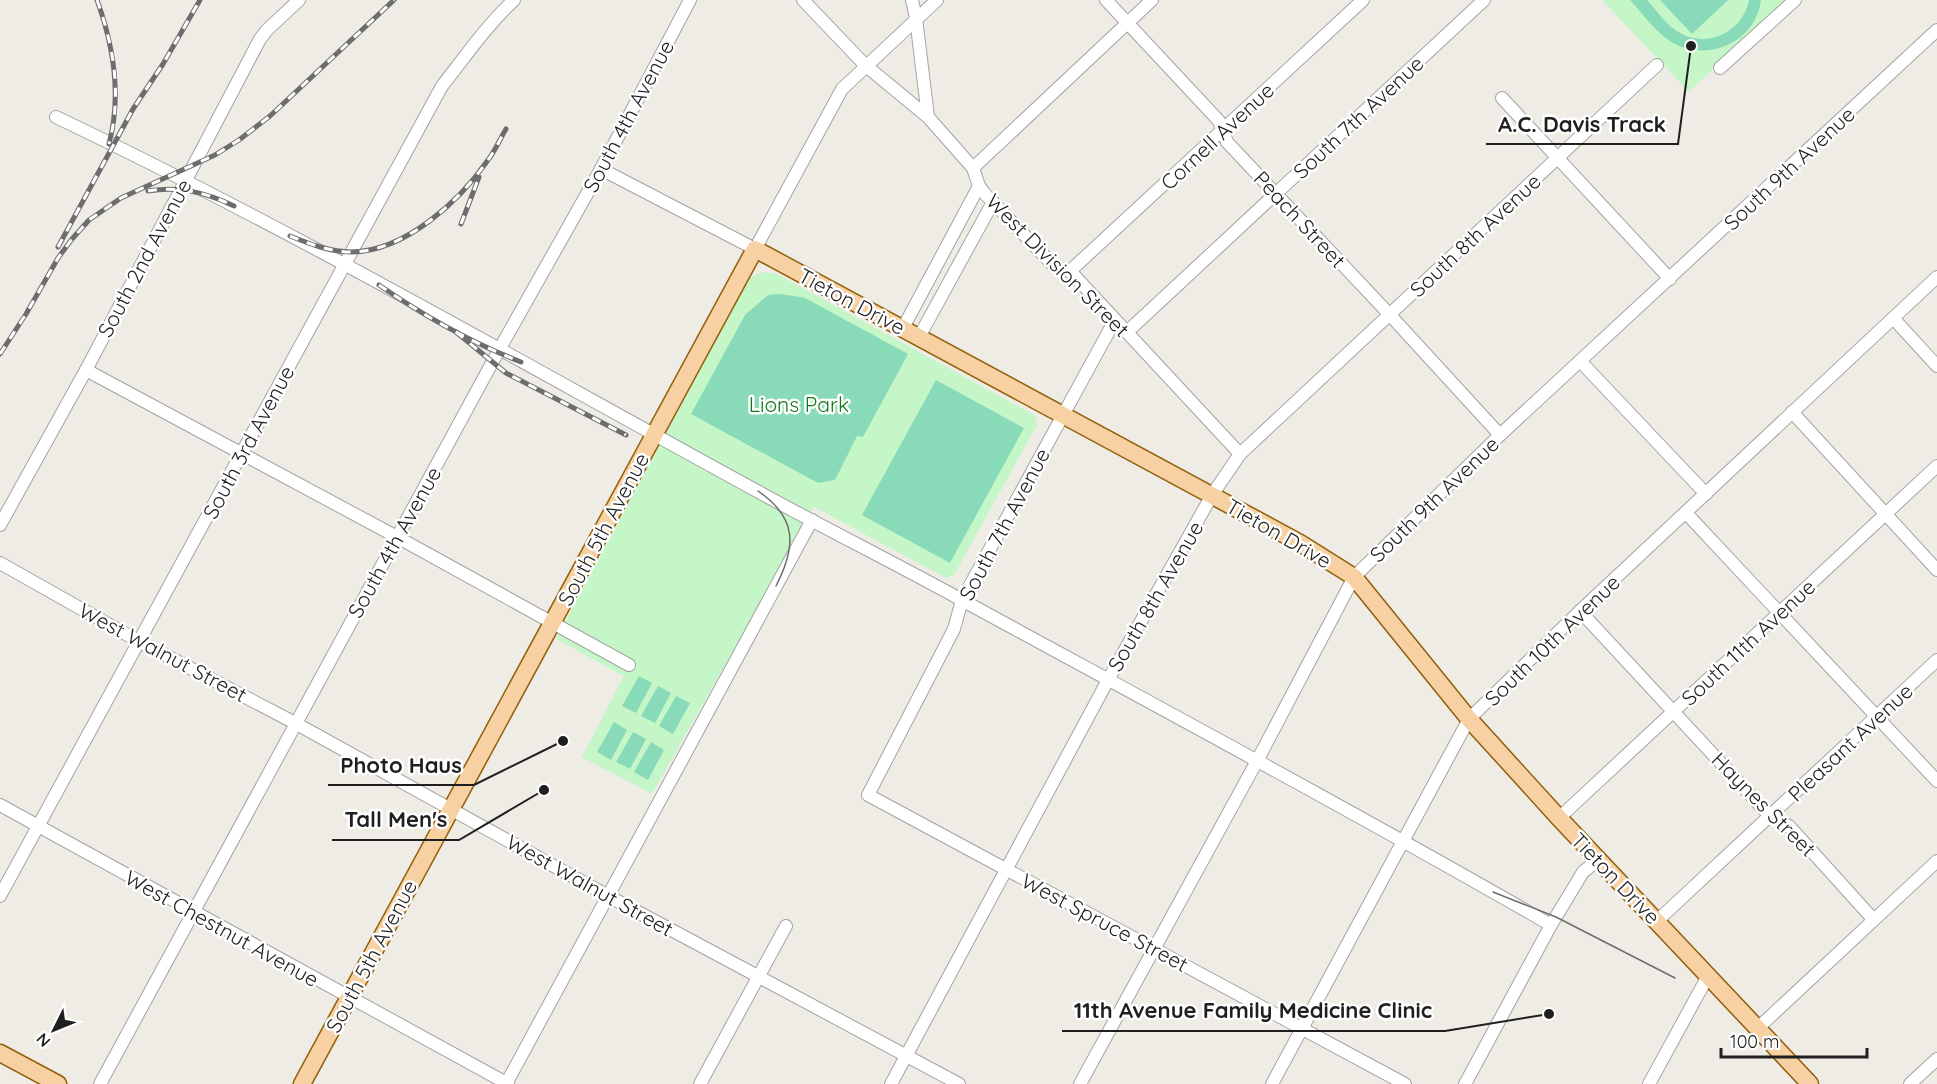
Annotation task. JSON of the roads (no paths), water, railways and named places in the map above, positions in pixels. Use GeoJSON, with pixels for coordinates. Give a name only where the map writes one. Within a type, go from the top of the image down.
{"type":"FeatureCollection","features":[{"type":"Feature","properties":{"kind":"main road","name":"Tieton Drive"},"geometry":{"type":"LineString","coordinates":[[755,249],[1300,543],[1354,577],[1469,719],[1559,818],[1810,1084]]}},
{"type":"Feature","properties":{"kind":"main road","name":"South 5th Avenue"},"geometry":{"type":"LineString","coordinates":[[302,1084],[755,249]]}},
{"type":"Feature","properties":{"kind":"main road"},"geometry":{"type":"LineString","coordinates":[[0,1053],[58,1084]]}},
{"type":"Feature","properties":{"kind":"street","name":"South 2nd Avenue"},"geometry":{"type":"LineString","coordinates":[[0,525],[86,370],[260,39],[299,0]]}},
{"type":"Feature","properties":{"kind":"street","name":"South 3rd Avenue"},"geometry":{"type":"LineString","coordinates":[[0,896],[442,86],[471,48],[514,0]]}},
{"type":"Feature","properties":{"kind":"street","name":"South 4th Avenue"},"geometry":{"type":"LineString","coordinates":[[100,1084],[499,350],[601,169],[690,0]]}},
{"type":"Feature","properties":{"kind":"street","name":"West Division Street"},"geometry":{"type":"LineString","coordinates":[[803,0],[865,65],[928,117],[973,168],[979,186],[993,202],[1056,268],[1070,272],[1240,454]]}},
{"type":"Feature","properties":{"kind":"street"},"geometry":{"type":"LineString","coordinates":[[912,0],[928,117]]}},
{"type":"Feature","properties":{"kind":"street","name":"South 5th Avenue"},"geometry":{"type":"LineString","coordinates":[[755,249],[842,89],[936,0]]}},
{"type":"Feature","properties":{"kind":"street","name":"Peach Street"},"geometry":{"type":"LineString","coordinates":[[1106,0],[1219,121],[1227,142],[1500,435]]}},
{"type":"Feature","properties":{"kind":"street"},"geometry":{"type":"LineString","coordinates":[[973,168],[1152,0]]}},
{"type":"Feature","properties":{"kind":"street","name":"Cornell Avenue"},"geometry":{"type":"LineString","coordinates":[[1070,272],[1363,0]]}},
{"type":"Feature","properties":{"kind":"street","name":"South 7th Avenue"},"geometry":{"type":"LineString","coordinates":[[1127,332],[1484,0]]}},
{"type":"Feature","properties":{"kind":"street"},"geometry":{"type":"LineString","coordinates":[[1720,69],[1795,0]]}},
{"type":"Feature","properties":{"kind":"street","name":"South 9th Avenue"},"geometry":{"type":"LineString","coordinates":[[1080,1084],[1257,761],[1354,577],[1500,435],[1937,30]]}},
{"type":"Feature","properties":{"kind":"street","name":"South 8th Avenue"},"geometry":{"type":"LineString","coordinates":[[891,1084],[1108,680],[1212,495],[1240,454],[1657,64]]}},
{"type":"Feature","properties":{"kind":"street"},"geometry":{"type":"LineString","coordinates":[[1502,98],[1670,279]]}},
{"type":"Feature","properties":{"kind":"street"},"geometry":{"type":"LineString","coordinates":[[57,117],[185,180],[344,265],[1403,840],[1551,925]]}},
{"type":"Feature","properties":{"kind":"street","name":"Tieton Drive"},"geometry":{"type":"LineString","coordinates":[[601,169],[755,249]]}},
{"type":"Feature","properties":{"kind":"street"},"geometry":{"type":"LineString","coordinates":[[903,328],[979,186]]}},
{"type":"Feature","properties":{"kind":"street"},"geometry":{"type":"LineString","coordinates":[[920,337],[993,202]]}},
{"type":"Feature","properties":{"kind":"street","name":"South 10th Avenue"},"geometry":{"type":"LineString","coordinates":[[1272,1084],[1469,719],[1580,611],[1937,277]]}},
{"type":"Feature","properties":{"kind":"street"},"geometry":{"type":"LineString","coordinates":[[1893,318],[1937,366]]}},
{"type":"Feature","properties":{"kind":"street","name":"South 7th Avenue"},"geometry":{"type":"LineString","coordinates":[[868,795],[954,629],[962,600],[1115,320]]}},
{"type":"Feature","properties":{"kind":"street"},"geometry":{"type":"LineString","coordinates":[[1581,362],[1706,494]]}},
{"type":"Feature","properties":{"kind":"street"},"geometry":{"type":"LineString","coordinates":[[86,370],[629,665]]}},
{"type":"Feature","properties":{"kind":"street"},"geometry":{"type":"LineString","coordinates":[[1792,412],[1937,570]]}},
{"type":"Feature","properties":{"kind":"street","name":"South 11th Avenue"},"geometry":{"type":"LineString","coordinates":[[1559,818],[1937,466]]}},
{"type":"Feature","properties":{"kind":"street"},"geometry":{"type":"LineString","coordinates":[[1686,513],[1937,781]]}},
{"type":"Feature","properties":{"kind":"street"},"geometry":{"type":"LineString","coordinates":[[507,1084],[812,520]]}},
{"type":"Feature","properties":{"kind":"street","name":"West Walnut Street"},"geometry":{"type":"LineString","coordinates":[[0,563],[140,642],[295,723],[608,896],[959,1084]]}},
{"type":"Feature","properties":{"kind":"street","name":"Haynes Street"},"geometry":{"type":"LineString","coordinates":[[1580,611],[1770,816],[1789,826],[1873,919]]}},
{"type":"Feature","properties":{"kind":"street","name":"Pleasant Avenue"},"geometry":{"type":"LineString","coordinates":[[1657,921],[1937,660]]}},
{"type":"Feature","properties":{"kind":"street","name":"West Spruce Street"},"geometry":{"type":"LineString","coordinates":[[868,795],[1405,1084]]}},
{"type":"Feature","properties":{"kind":"street","name":"West Chestnut Avenue"},"geometry":{"type":"LineString","coordinates":[[0,805],[507,1084]]}},
{"type":"Feature","properties":{"kind":"street"},"geometry":{"type":"LineString","coordinates":[[1464,1084],[1551,925],[1583,872],[1599,859]]}},
{"type":"Feature","properties":{"kind":"street"},"geometry":{"type":"LineString","coordinates":[[1758,1028],[1937,861]]}},
{"type":"Feature","properties":{"kind":"street"},"geometry":{"type":"LineString","coordinates":[[700,1084],[786,926]]}},
{"type":"Feature","properties":{"kind":"street"},"geometry":{"type":"LineString","coordinates":[[1649,1084],[1708,975]]}},
{"type":"Feature","properties":{"kind":"street"},"geometry":{"type":"LineString","coordinates":[[1910,1084],[1937,1059]]}},
{"type":"Feature","properties":{"kind":"tram line"},"geometry":{"type":"LineString","coordinates":[[758,491],[780,512],[787,523],[790,534],[787,558],[776,586]]}},
{"type":"Feature","properties":{"kind":"tram line"},"geometry":{"type":"LineString","coordinates":[[1493,892],[1556,917],[1675,978]]}},
{"type":"Feature","properties":{"kind":"railway"},"geometry":{"type":"LineString","coordinates":[[97,0],[108,35],[114,71],[115,107],[109,144]]}},
{"type":"Feature","properties":{"kind":"railway"},"geometry":{"type":"LineString","coordinates":[[58,247],[133,109],[163,64],[200,0]]}},
{"type":"Feature","properties":{"kind":"railway"},"geometry":{"type":"LineString","coordinates":[[0,354],[58,258],[89,220],[121,198],[215,155],[239,140],[270,116],[394,0]]}},
{"type":"Feature","properties":{"kind":"railway"},"geometry":{"type":"LineString","coordinates":[[290,236],[320,247],[352,252],[392,243],[411,234],[462,192],[491,156],[506,129]]}},
{"type":"Feature","properties":{"kind":"railway"},"geometry":{"type":"LineString","coordinates":[[461,224],[479,177]]}},
{"type":"Feature","properties":{"kind":"railway"},"geometry":{"type":"LineString","coordinates":[[148,191],[170,189],[192,191],[234,206]]}},
{"type":"Feature","properties":{"kind":"railway"},"geometry":{"type":"LineString","coordinates":[[379,285],[448,328],[521,362]]}},
{"type":"Feature","properties":{"kind":"railway"},"geometry":{"type":"LineString","coordinates":[[456,332],[506,373],[626,435]]}},
{"type":"Feature","properties":{"kind":"place","name":"A.C. Davis Track"},"geometry":{"type":"Point","coordinates":[1691,46]}},
{"type":"Feature","properties":{"kind":"place","name":"Photo Haus"},"geometry":{"type":"Point","coordinates":[563,741]}},
{"type":"Feature","properties":{"kind":"place","name":"Tall Men's"},"geometry":{"type":"Point","coordinates":[544,790]}},
{"type":"Feature","properties":{"kind":"place","name":"11th Avenue Family Medicine Clinic"},"geometry":{"type":"Point","coordinates":[1549,1014]}},
{"type":"Feature","properties":{"kind":"park label","name":"Lions Park"},"geometry":{"type":"Point","coordinates":[799,404]}}]}
